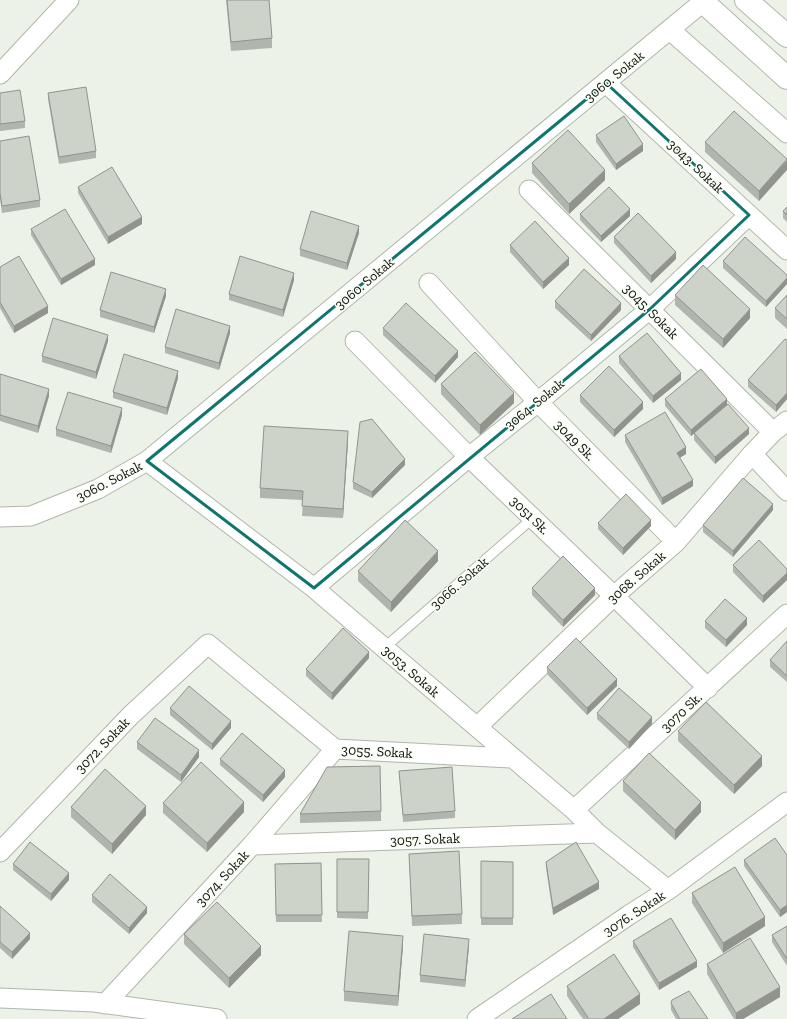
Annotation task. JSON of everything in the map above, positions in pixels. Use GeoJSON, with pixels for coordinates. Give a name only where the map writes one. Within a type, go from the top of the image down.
{"type":"FeatureCollection","features":[{"type":"Feature","properties":{"kind":"highway"},"geometry":{"type":"LineString","coordinates":[[746,0],[787,36]]}},
{"type":"Feature","properties":{"kind":"highway"},"geometry":{"type":"LineString","coordinates":[[702,1],[787,78]]}},
{"type":"Feature","properties":{"kind":"street"},"geometry":{"type":"LineString","coordinates":[[0,74],[69,0]]}},
{"type":"Feature","properties":{"kind":"street","name":"3060. Sokak"},"geometry":{"type":"LineString","coordinates":[[0,518],[31,516],[98,489],[146,461],[606,83],[670,30],[702,1]]}},
{"type":"Feature","properties":{"kind":"street"},"geometry":{"type":"LineString","coordinates":[[670,30],[787,133]]}},
{"type":"Feature","properties":{"kind":"street","name":"3043. Sokak"},"geometry":{"type":"LineString","coordinates":[[606,83],[787,250]]}},
{"type":"Feature","properties":{"kind":"street","name":"3045. Sokak"},"geometry":{"type":"LineString","coordinates":[[529,190],[650,309],[780,426]]}},
{"type":"Feature","properties":{"kind":"street","name":"3064. Sokak"},"geometry":{"type":"LineString","coordinates":[[314,588],[469,457],[650,309],[749,215]]}},
{"type":"Feature","properties":{"kind":"street","name":"3049 Sk."},"geometry":{"type":"LineString","coordinates":[[429,283],[538,402],[676,542]]}},
{"type":"Feature","properties":{"kind":"street","name":"3051 Sk."},"geometry":{"type":"LineString","coordinates":[[355,341],[469,457],[708,688]]}},
{"type":"Feature","properties":{"kind":"street","name":"3068. Sokak"},"geometry":{"type":"LineString","coordinates":[[477,727],[614,596],[676,542],[752,454],[780,426]]}},
{"type":"Feature","properties":{"kind":"street"},"geometry":{"type":"LineString","coordinates":[[752,454],[787,491]]}},
{"type":"Feature","properties":{"kind":"street","name":"3053. Sokak"},"geometry":{"type":"LineString","coordinates":[[146,461],[314,588],[574,810],[597,833],[668,890]]}},
{"type":"Feature","properties":{"kind":"street","name":"3070 Sk."},"geometry":{"type":"LineString","coordinates":[[574,810],[787,614]]}},
{"type":"Feature","properties":{"kind":"street","name":"3055. Sokak"},"geometry":{"type":"LineString","coordinates":[[208,644],[335,749],[512,758]]}},
{"type":"Feature","properties":{"kind":"street","name":"3072. Sokak"},"geometry":{"type":"LineString","coordinates":[[0,852],[131,715],[208,644]]}},
{"type":"Feature","properties":{"kind":"street","name":"3074. Sokak"},"geometry":{"type":"LineString","coordinates":[[105,1004],[252,845],[335,749]]}},
{"type":"Feature","properties":{"kind":"street","name":"3076. Sokak"},"geometry":{"type":"LineString","coordinates":[[477,1019],[668,890],[787,802]]}},
{"type":"Feature","properties":{"kind":"street","name":"3057. Sokak"},"geometry":{"type":"LineString","coordinates":[[252,845],[597,833]]}},
{"type":"Feature","properties":{"kind":"street"},"geometry":{"type":"LineString","coordinates":[[0,998],[94,1002],[217,1019]]}},
{"type":"Feature","properties":{"kind":"lane","name":"3066. Sokak"},"geometry":{"type":"LineString","coordinates":[[384,648],[533,518]]}},
{"type":"Feature","properties":{"kind":"highlighted area"},"geometry":{"type":"Polygon","coordinates":[[[606,83],[749,215],[650,309],[314,588],[147,461],[154,456],[606,83]]]}},
{"type":"Feature","properties":{"kind":"building"},"geometry":{"type":"Polygon","coordinates":[[[227,0],[269,0],[272,38],[231,42],[227,0]]]}},
{"type":"Feature","properties":{"kind":"building"},"geometry":{"type":"Polygon","coordinates":[[[86,87],[96,151],[59,157],[48,93],[86,87]]]}},
{"type":"Feature","properties":{"kind":"building"},"geometry":{"type":"Polygon","coordinates":[[[20,90],[25,121],[0,124],[0,93],[20,90]]]}},
{"type":"Feature","properties":{"kind":"building"},"geometry":{"type":"Polygon","coordinates":[[[734,111],[787,159],[759,191],[705,142],[734,111]]]}},
{"type":"Feature","properties":{"kind":"building"},"geometry":{"type":"Polygon","coordinates":[[[624,116],[643,144],[616,164],[596,135],[624,116]]]}},
{"type":"Feature","properties":{"kind":"building"},"geometry":{"type":"Polygon","coordinates":[[[568,130],[605,170],[569,204],[532,163],[568,130]]]}},
{"type":"Feature","properties":{"kind":"building"},"geometry":{"type":"Polygon","coordinates":[[[29,136],[40,200],[2,206],[0,193],[0,141],[29,136]]]}},
{"type":"Feature","properties":{"kind":"building"},"geometry":{"type":"Polygon","coordinates":[[[112,167],[142,217],[108,237],[78,187],[112,167]]]}},
{"type":"Feature","properties":{"kind":"building"},"geometry":{"type":"Polygon","coordinates":[[[609,187],[630,209],[601,236],[580,214],[609,187]]]}},
{"type":"Feature","properties":{"kind":"building"},"geometry":{"type":"Polygon","coordinates":[[[787,207],[787,215],[783,211],[787,207]]]}},
{"type":"Feature","properties":{"kind":"building"},"geometry":{"type":"Polygon","coordinates":[[[65,209],[95,259],[61,279],[31,229],[65,209]]]}},
{"type":"Feature","properties":{"kind":"building"},"geometry":{"type":"Polygon","coordinates":[[[311,211],[359,226],[347,263],[300,249],[311,211]]]}},
{"type":"Feature","properties":{"kind":"building"},"geometry":{"type":"Polygon","coordinates":[[[638,213],[676,252],[651,276],[614,237],[638,213]]]}},
{"type":"Feature","properties":{"kind":"building"},"geometry":{"type":"Polygon","coordinates":[[[535,221],[569,258],[543,282],[510,245],[535,221]]]}},
{"type":"Feature","properties":{"kind":"building"},"geometry":{"type":"Polygon","coordinates":[[[745,237],[787,275],[787,278],[766,301],[723,261],[745,237]]]}},
{"type":"Feature","properties":{"kind":"building"},"geometry":{"type":"Polygon","coordinates":[[[19,256],[48,306],[14,326],[0,302],[0,267],[19,256]]]}},
{"type":"Feature","properties":{"kind":"building"},"geometry":{"type":"Polygon","coordinates":[[[240,256],[294,273],[283,310],[229,294],[240,256]]]}},
{"type":"Feature","properties":{"kind":"building"},"geometry":{"type":"Polygon","coordinates":[[[703,265],[750,309],[723,339],[675,295],[703,265]]]}},
{"type":"Feature","properties":{"kind":"building"},"geometry":{"type":"Polygon","coordinates":[[[584,269],[621,303],[591,335],[555,301],[584,269]]]}},
{"type":"Feature","properties":{"kind":"building"},"geometry":{"type":"Polygon","coordinates":[[[111,272],[166,289],[154,327],[100,310],[111,272]]]}},
{"type":"Feature","properties":{"kind":"building"},"geometry":{"type":"Polygon","coordinates":[[[787,295],[787,319],[775,308],[787,295]]]}},
{"type":"Feature","properties":{"kind":"building"},"geometry":{"type":"Polygon","coordinates":[[[406,303],[458,351],[435,376],[383,328],[406,303]]]}},
{"type":"Feature","properties":{"kind":"building"},"geometry":{"type":"Polygon","coordinates":[[[176,309],[230,326],[219,363],[165,347],[176,309]]]}},
{"type":"Feature","properties":{"kind":"building"},"geometry":{"type":"Polygon","coordinates":[[[53,318],[108,335],[96,372],[42,356],[53,318]]]}},
{"type":"Feature","properties":{"kind":"building"},"geometry":{"type":"Polygon","coordinates":[[[647,333],[681,373],[653,396],[619,356],[647,333]]]}},
{"type":"Feature","properties":{"kind":"building"},"geometry":{"type":"Polygon","coordinates":[[[785,339],[787,340],[787,393],[776,405],[748,380],[785,339]]]}},
{"type":"Feature","properties":{"kind":"building"},"geometry":{"type":"Polygon","coordinates":[[[475,352],[514,393],[480,425],[441,384],[475,352]]]}},
{"type":"Feature","properties":{"kind":"building"},"geometry":{"type":"Polygon","coordinates":[[[124,354],[178,371],[167,408],[113,392],[124,354]]]}},
{"type":"Feature","properties":{"kind":"building"},"geometry":{"type":"Polygon","coordinates":[[[609,366],[643,402],[614,430],[580,395],[609,366]]]}},
{"type":"Feature","properties":{"kind":"building"},"geometry":{"type":"Polygon","coordinates":[[[701,369],[727,399],[691,430],[665,399],[701,369]]]}},
{"type":"Feature","properties":{"kind":"building"},"geometry":{"type":"Polygon","coordinates":[[[0,374],[49,389],[38,426],[0,415],[0,374]]]}},
{"type":"Feature","properties":{"kind":"building"},"geometry":{"type":"Polygon","coordinates":[[[68,392],[122,408],[111,446],[56,429],[68,392]]]}},
{"type":"Feature","properties":{"kind":"building"},"geometry":{"type":"Polygon","coordinates":[[[728,404],[749,428],[715,457],[694,433],[728,404]]]}},
{"type":"Feature","properties":{"kind":"building"},"geometry":{"type":"Polygon","coordinates":[[[665,412],[686,447],[677,453],[693,480],[662,498],[625,435],[665,412]]]}},
{"type":"Feature","properties":{"kind":"building"},"geometry":{"type":"Polygon","coordinates":[[[372,419],[405,459],[372,492],[353,482],[360,422],[372,419]]]}},
{"type":"Feature","properties":{"kind":"building"},"geometry":{"type":"Polygon","coordinates":[[[264,426],[348,431],[343,509],[302,506],[303,491],[260,488],[264,426]]]}},
{"type":"Feature","properties":{"kind":"building"},"geometry":{"type":"Polygon","coordinates":[[[743,478],[773,504],[733,551],[703,525],[743,478]]]}},
{"type":"Feature","properties":{"kind":"building"},"geometry":{"type":"Polygon","coordinates":[[[626,494],[651,520],[623,548],[598,523],[626,494]]]}},
{"type":"Feature","properties":{"kind":"building"},"geometry":{"type":"Polygon","coordinates":[[[405,520],[438,551],[391,602],[358,571],[405,520]]]}},
{"type":"Feature","properties":{"kind":"building"},"geometry":{"type":"Polygon","coordinates":[[[759,540],[787,569],[787,573],[763,596],[733,565],[759,540]]]}},
{"type":"Feature","properties":{"kind":"building"},"geometry":{"type":"Polygon","coordinates":[[[563,556],[595,588],[563,620],[532,588],[563,556]]]}},
{"type":"Feature","properties":{"kind":"building"},"geometry":{"type":"Polygon","coordinates":[[[725,599],[747,618],[726,640],[705,621],[725,599]]]}},
{"type":"Feature","properties":{"kind":"building"},"geometry":{"type":"Polygon","coordinates":[[[343,628],[369,652],[332,693],[306,669],[343,628]]]}},
{"type":"Feature","properties":{"kind":"building"},"geometry":{"type":"Polygon","coordinates":[[[576,638],[617,679],[587,708],[547,667],[576,638]]]}},
{"type":"Feature","properties":{"kind":"building"},"geometry":{"type":"Polygon","coordinates":[[[787,641],[787,676],[770,660],[787,641]]]}},
{"type":"Feature","properties":{"kind":"building"},"geometry":{"type":"Polygon","coordinates":[[[189,686],[231,721],[212,744],[170,708],[189,686]]]}},
{"type":"Feature","properties":{"kind":"building"},"geometry":{"type":"Polygon","coordinates":[[[619,688],[652,717],[629,742],[597,713],[619,688]]]}},
{"type":"Feature","properties":{"kind":"building"},"geometry":{"type":"Polygon","coordinates":[[[706,702],[762,756],[734,785],[678,731],[706,702]]]}},
{"type":"Feature","properties":{"kind":"building"},"geometry":{"type":"Polygon","coordinates":[[[155,718],[199,750],[181,775],[137,742],[155,718]]]}},
{"type":"Feature","properties":{"kind":"building"},"geometry":{"type":"Polygon","coordinates":[[[242,733],[285,770],[263,795],[220,759],[242,733]]]}},
{"type":"Feature","properties":{"kind":"building"},"geometry":{"type":"Polygon","coordinates":[[[649,753],[701,802],[675,830],[623,781],[649,753]]]}},
{"type":"Feature","properties":{"kind":"building"},"geometry":{"type":"Polygon","coordinates":[[[201,762],[244,802],[207,843],[163,803],[201,762]]]}},
{"type":"Feature","properties":{"kind":"building"},"geometry":{"type":"Polygon","coordinates":[[[380,766],[381,811],[300,814],[327,767],[380,766]]]}},
{"type":"Feature","properties":{"kind":"building"},"geometry":{"type":"Polygon","coordinates":[[[452,767],[455,811],[403,815],[399,771],[452,767]]]}},
{"type":"Feature","properties":{"kind":"building"},"geometry":{"type":"Polygon","coordinates":[[[105,769],[146,806],[112,844],[71,807],[105,769]]]}},
{"type":"Feature","properties":{"kind":"building"},"geometry":{"type":"Polygon","coordinates":[[[775,838],[787,855],[787,905],[780,910],[744,860],[775,838]]]}},
{"type":"Feature","properties":{"kind":"building"},"geometry":{"type":"Polygon","coordinates":[[[30,842],[69,873],[51,894],[13,864],[30,842]]]}},
{"type":"Feature","properties":{"kind":"building"},"geometry":{"type":"Polygon","coordinates":[[[576,842],[599,882],[553,908],[546,862],[576,842]]]}},
{"type":"Feature","properties":{"kind":"building"},"geometry":{"type":"Polygon","coordinates":[[[459,851],[462,914],[412,916],[409,854],[459,851]]]}},
{"type":"Feature","properties":{"kind":"building"},"geometry":{"type":"Polygon","coordinates":[[[337,859],[369,859],[368,912],[337,912],[337,859]]]}},
{"type":"Feature","properties":{"kind":"building"},"geometry":{"type":"Polygon","coordinates":[[[481,861],[513,862],[513,918],[481,918],[481,861]]]}},
{"type":"Feature","properties":{"kind":"building"},"geometry":{"type":"Polygon","coordinates":[[[321,863],[322,915],[276,915],[275,864],[321,863]]]}},
{"type":"Feature","properties":{"kind":"building"},"geometry":{"type":"Polygon","coordinates":[[[735,867],[765,917],[723,943],[692,893],[735,867]]]}},
{"type":"Feature","properties":{"kind":"building"},"geometry":{"type":"Polygon","coordinates":[[[110,874],[147,907],[129,928],[92,895],[110,874]]]}},
{"type":"Feature","properties":{"kind":"building"},"geometry":{"type":"Polygon","coordinates":[[[217,902],[261,946],[229,978],[184,934],[217,902]]]}},
{"type":"Feature","properties":{"kind":"building"},"geometry":{"type":"Polygon","coordinates":[[[0,906],[30,933],[12,952],[0,942],[0,906]]]}},
{"type":"Feature","properties":{"kind":"building"},"geometry":{"type":"Polygon","coordinates":[[[671,918],[697,961],[659,983],[633,941],[671,918]]]}},
{"type":"Feature","properties":{"kind":"building"},"geometry":{"type":"Polygon","coordinates":[[[787,926],[787,959],[772,935],[787,926]]]}},
{"type":"Feature","properties":{"kind":"building"},"geometry":{"type":"Polygon","coordinates":[[[349,931],[403,936],[398,996],[344,991],[349,931]]]}},
{"type":"Feature","properties":{"kind":"building"},"geometry":{"type":"Polygon","coordinates":[[[424,934],[469,939],[465,980],[420,975],[424,934]]]}},
{"type":"Feature","properties":{"kind":"building"},"geometry":{"type":"Polygon","coordinates":[[[750,938],[780,987],[736,1013],[707,964],[750,938]]]}},
{"type":"Feature","properties":{"kind":"building"},"geometry":{"type":"Polygon","coordinates":[[[614,954],[640,994],[604,1019],[589,1019],[567,986],[614,954]]]}},
{"type":"Feature","properties":{"kind":"building"},"geometry":{"type":"Polygon","coordinates":[[[689,991],[708,1019],[680,1019],[671,1003],[672,1000],[689,991]]]}},
{"type":"Feature","properties":{"kind":"building"},"geometry":{"type":"Polygon","coordinates":[[[551,994],[567,1019],[512,1019],[551,994]]]}}]}
